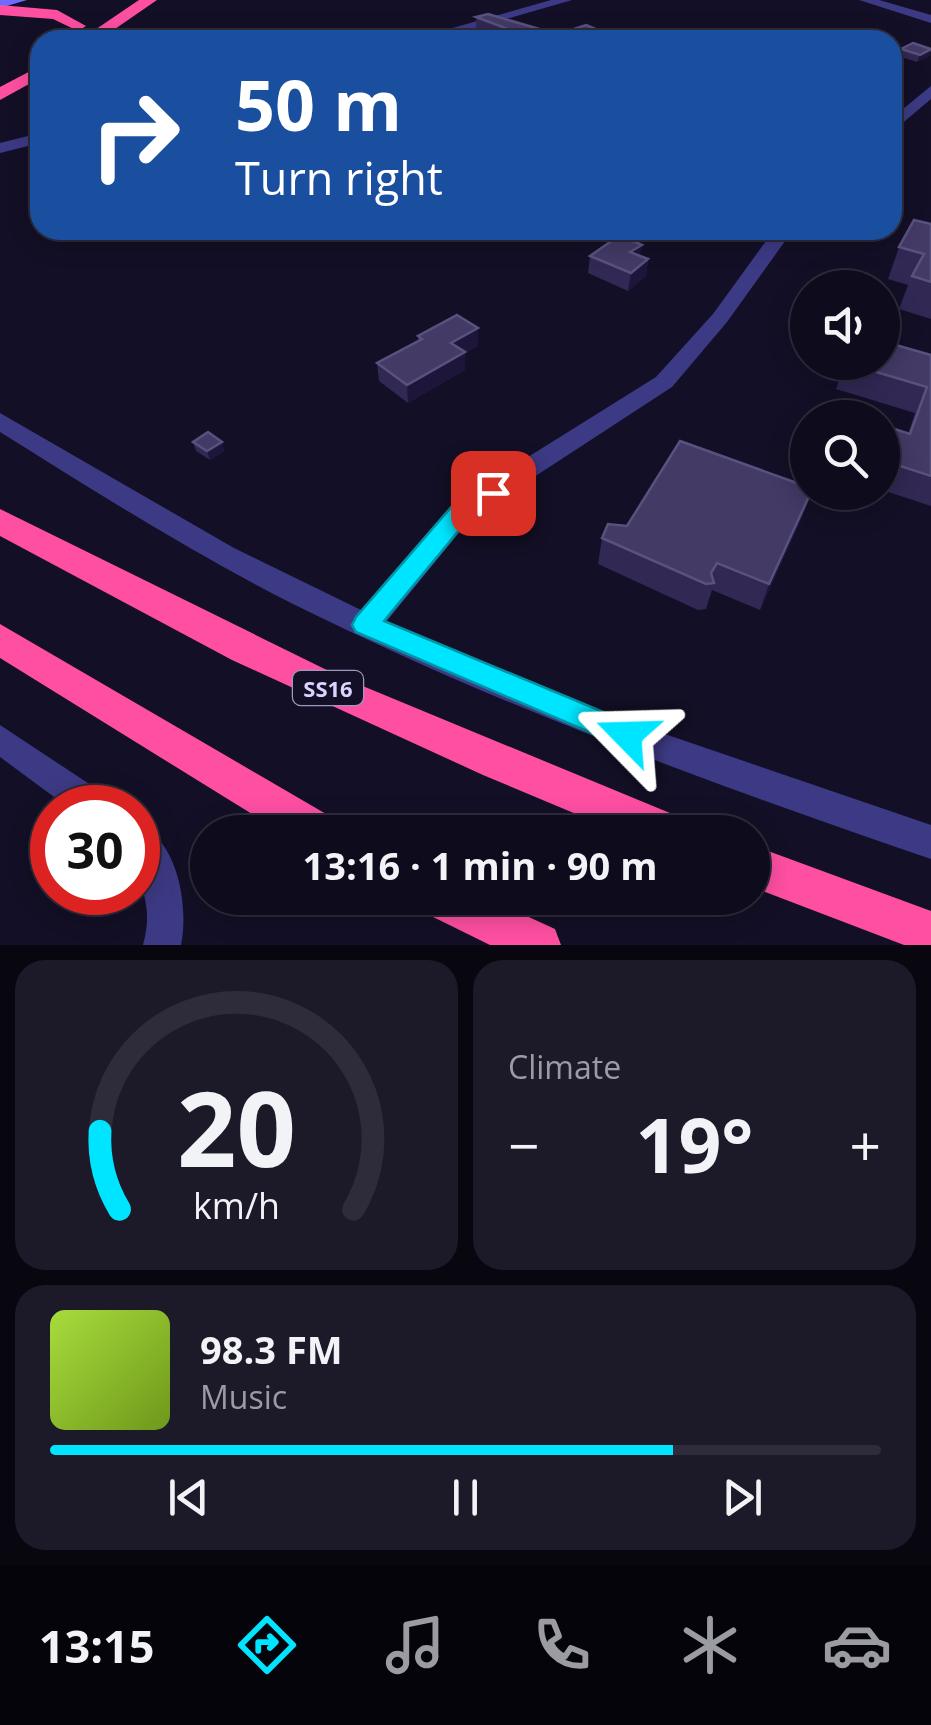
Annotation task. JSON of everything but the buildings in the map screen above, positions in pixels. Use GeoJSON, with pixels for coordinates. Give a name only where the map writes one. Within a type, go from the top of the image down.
{"type":"FeatureCollection","features":[{"type":"Feature","properties":{"kind":"highway"},"geometry":{"type":"LineString","coordinates":[[0,7],[56,14],[82,29],[145,1]]}},
{"type":"Feature","properties":{"kind":"highway"},"geometry":{"type":"LineString","coordinates":[[0,96],[30,76]]}},
{"type":"Feature","properties":{"kind":"highway","name":"SS16"},"geometry":{"type":"LineString","coordinates":[[0,521],[122,590],[446,744],[624,815]]}},
{"type":"Feature","properties":{"kind":"highway"},"geometry":{"type":"LineString","coordinates":[[0,639],[121,717],[289,815]]}},
{"type":"Feature","properties":{"kind":"highway"},"geometry":{"type":"LineString","coordinates":[[770,873],[931,934]]}},
{"type":"Feature","properties":{"kind":"highway"},"geometry":{"type":"LineString","coordinates":[[475,915],[538,945]]}},
{"type":"Feature","properties":{"kind":"main road"},"geometry":{"type":"LineString","coordinates":[[0,7],[21,0]]}},
{"type":"Feature","properties":{"kind":"street"},"geometry":{"type":"LineString","coordinates":[[865,0],[931,20]]}},
{"type":"Feature","properties":{"kind":"street"},"geometry":{"type":"LineString","coordinates":[[453,30],[557,1]]}},
{"type":"Feature","properties":{"kind":"street"},"geometry":{"type":"LineString","coordinates":[[902,118],[931,91]]}},
{"type":"Feature","properties":{"kind":"street"},"geometry":{"type":"LineString","coordinates":[[0,148],[30,140]]}},
{"type":"Feature","properties":{"kind":"street"},"geometry":{"type":"LineString","coordinates":[[366,625],[462,511],[664,382],[720,318],[777,240]]}},
{"type":"Feature","properties":{"kind":"street"},"geometry":{"type":"LineString","coordinates":[[0,421],[125,498],[300,594],[366,625],[728,776],[931,842]]}},
{"type":"Feature","properties":{"kind":"street"},"geometry":{"type":"LineString","coordinates":[[0,739],[65,785]]}},
{"type":"Feature","properties":{"kind":"street"},"geometry":{"type":"LineString","coordinates":[[160,873],[169,922],[162,945]]}},
{"type":"Feature","properties":{"kind":"route"},"geometry":{"type":"LineString","coordinates":[[493,493],[462,511],[366,625],[627,735]]}}]}
